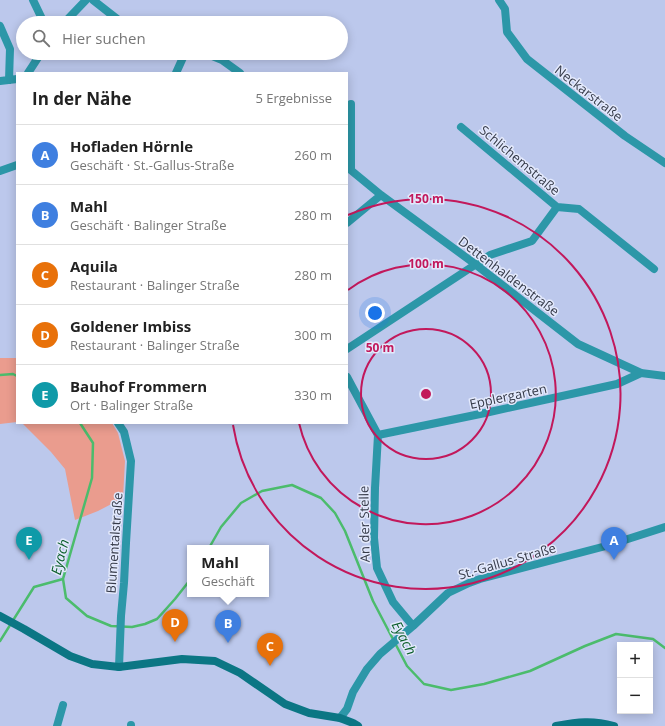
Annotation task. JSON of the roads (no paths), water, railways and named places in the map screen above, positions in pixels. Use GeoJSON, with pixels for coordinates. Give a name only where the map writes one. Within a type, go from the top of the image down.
{"type":"FeatureCollection","features":[{"type":"Feature","properties":{"kind":"main road"},"geometry":{"type":"LineString","coordinates":[[3,618],[70,656],[92,664],[119,667],[182,659],[215,661],[240,673],[285,704],[308,714],[340,718],[358,726]]}},
{"type":"Feature","properties":{"kind":"main road"},"geometry":{"type":"LineString","coordinates":[[556,726],[577,722],[600,722],[614,726]]}},
{"type":"Feature","properties":{"kind":"street"},"geometry":{"type":"LineString","coordinates":[[33,0],[41,16]]}},
{"type":"Feature","properties":{"kind":"street"},"geometry":{"type":"LineString","coordinates":[[71,16],[86,0]]}},
{"type":"Feature","properties":{"kind":"street"},"geometry":{"type":"LineString","coordinates":[[93,0],[113,16]]}},
{"type":"Feature","properties":{"kind":"street","name":"Neckarstraße"},"geometry":{"type":"LineString","coordinates":[[499,0],[505,9],[507,32],[527,59],[625,136],[665,163]]}},
{"type":"Feature","properties":{"kind":"street"},"geometry":{"type":"LineString","coordinates":[[0,26],[10,49],[13,80],[0,81]]}},
{"type":"Feature","properties":{"kind":"street"},"geometry":{"type":"LineString","coordinates":[[29,72],[36,60]]}},
{"type":"Feature","properties":{"kind":"street"},"geometry":{"type":"LineString","coordinates":[[176,72],[182,60]]}},
{"type":"Feature","properties":{"kind":"street"},"geometry":{"type":"LineString","coordinates":[[222,60],[239,72]]}},
{"type":"Feature","properties":{"kind":"street","name":"Dettenhaldenstraße"},"geometry":{"type":"LineString","coordinates":[[351,104],[349,169],[381,195],[475,264],[578,344],[641,373],[665,376]]}},
{"type":"Feature","properties":{"kind":"street","name":"Schlichemstraße"},"geometry":{"type":"LineString","coordinates":[[348,348],[490,255],[532,241],[557,207],[461,127]]}},
{"type":"Feature","properties":{"kind":"street"},"geometry":{"type":"LineString","coordinates":[[0,172],[16,165]]}},
{"type":"Feature","properties":{"kind":"street"},"geometry":{"type":"LineString","coordinates":[[348,222],[381,195]]}},
{"type":"Feature","properties":{"kind":"street"},"geometry":{"type":"LineString","coordinates":[[557,207],[579,208],[654,270]]}},
{"type":"Feature","properties":{"kind":"street","name":"Epplergarten"},"geometry":{"type":"LineString","coordinates":[[378,435],[617,384],[641,373]]}},
{"type":"Feature","properties":{"kind":"street"},"geometry":{"type":"LineString","coordinates":[[348,379],[378,435]]}},
{"type":"Feature","properties":{"kind":"street","name":"Blumentalstraße"},"geometry":{"type":"LineString","coordinates":[[119,424],[124,432],[132,461],[121,616],[119,667]]}},
{"type":"Feature","properties":{"kind":"street","name":"An der Stelle"},"geometry":{"type":"LineString","coordinates":[[378,435],[374,488],[374,538],[377,568],[393,602],[410,628]]}},
{"type":"Feature","properties":{"kind":"street","name":"St.-Gallus-Straße"},"geometry":{"type":"LineString","coordinates":[[340,718],[347,709],[353,692],[367,669],[380,654],[448,593],[469,583],[606,546],[665,527]]}},
{"type":"Feature","properties":{"kind":"street"},"geometry":{"type":"LineString","coordinates":[[57,726],[63,705]]}},
{"type":"Feature","properties":{"kind":"waterway","name":"Eyach"},"geometry":{"type":"LineString","coordinates":[[0,375],[13,374],[16,376]]}},
{"type":"Feature","properties":{"kind":"waterway","name":"Eyach"},"geometry":{"type":"LineString","coordinates":[[81,424],[93,443],[92,478],[63,579],[66,598],[87,616],[111,626],[132,627],[157,619],[187,584]]}},
{"type":"Feature","properties":{"kind":"waterway","name":"Eyach"},"geometry":{"type":"LineString","coordinates":[[211,545],[221,527],[241,503],[262,491],[292,485],[321,498],[335,513],[345,531],[373,601],[407,666],[424,684],[451,690],[484,684],[530,671],[585,646],[616,634],[653,639],[665,648]]}},
{"type":"Feature","properties":{"kind":"waterway"},"geometry":{"type":"LineString","coordinates":[[0,641],[34,587],[63,579]]}},
{"type":"Feature","properties":{"kind":"place","name":"Bauhof Frommern"},"geometry":{"type":"Point","coordinates":[29,560]}},
{"type":"Feature","properties":{"kind":"place","name":"Hofladen Hörnle"},"geometry":{"type":"Point","coordinates":[614,560]}},
{"type":"Feature","properties":{"kind":"place","name":"Goldener Imbiss"},"geometry":{"type":"Point","coordinates":[175,642]}},
{"type":"Feature","properties":{"kind":"place","name":"Mahl"},"geometry":{"type":"Point","coordinates":[228,643]}},
{"type":"Feature","properties":{"kind":"place","name":"Aquila"},"geometry":{"type":"Point","coordinates":[270,666]}}]}
